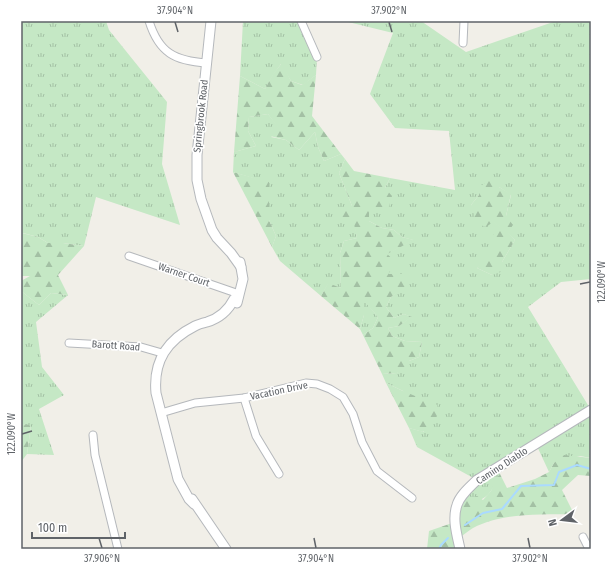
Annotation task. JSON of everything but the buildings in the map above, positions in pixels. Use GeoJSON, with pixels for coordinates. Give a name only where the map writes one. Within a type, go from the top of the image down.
{"type":"FeatureCollection","features":[{"type":"Feature","properties":{"kind":"street"},"geometry":{"type":"LineString","coordinates":[[149,21],[153,34],[158,42],[175,56],[190,62],[207,63]]}},
{"type":"Feature","properties":{"kind":"street","name":"Springbrook Road"},"geometry":{"type":"LineString","coordinates":[[211,21],[197,155],[197,180],[201,199],[217,238],[231,253],[241,268],[243,279],[239,296]]}},
{"type":"Feature","properties":{"kind":"street"},"geometry":{"type":"LineString","coordinates":[[301,21],[317,57]]}},
{"type":"Feature","properties":{"kind":"street"},"geometry":{"type":"LineString","coordinates":[[463,43],[464,21]]}},
{"type":"Feature","properties":{"kind":"street","name":"Warner Court"},"geometry":{"type":"LineString","coordinates":[[129,256],[239,296]]}},
{"type":"Feature","properties":{"kind":"street"},"geometry":{"type":"LineString","coordinates":[[226,549],[189,499],[178,479],[156,393],[155,379],[162,353],[176,338],[188,331],[209,326],[226,317],[238,302],[239,296]]}},
{"type":"Feature","properties":{"kind":"street","name":"Barott Road"},"geometry":{"type":"LineString","coordinates":[[69,343],[141,347],[162,353]]}},
{"type":"Feature","properties":{"kind":"street","name":"Vacation Drive"},"geometry":{"type":"LineString","coordinates":[[161,414],[195,403],[244,398],[306,383],[317,384],[330,389],[343,397],[352,414],[362,442],[377,471],[412,498]]}},
{"type":"Feature","properties":{"kind":"street"},"geometry":{"type":"LineString","coordinates":[[244,398],[256,436],[279,474]]}},
{"type":"Feature","properties":{"kind":"street","name":"Camino Diablo"},"geometry":{"type":"LineString","coordinates":[[460,549],[454,527],[457,504],[468,489],[477,480],[591,410]]}},
{"type":"Feature","properties":{"kind":"street"},"geometry":{"type":"LineString","coordinates":[[93,435],[95,455],[118,549]]}},
{"type":"Feature","properties":{"kind":"street"},"geometry":{"type":"LineString","coordinates":[[583,537],[589,549]]}},
{"type":"Feature","properties":{"kind":"green space"},"geometry":{"type":"Polygon","coordinates":[[[21,21],[106,21],[109,30],[167,102],[162,164],[180,225],[96,197],[84,246],[63,243],[48,243],[38,237],[23,233],[21,234],[21,21]]]}},
{"type":"Feature","properties":{"kind":"green space"},"geometry":{"type":"Polygon","coordinates":[[[243,21],[301,21],[317,57],[316,75],[303,85],[291,81],[281,64],[265,89],[240,76],[243,21]]]}},
{"type":"Feature","properties":{"kind":"green space"},"geometry":{"type":"Polygon","coordinates":[[[344,21],[421,21],[466,52],[556,21],[591,21],[591,220],[589,221],[591,223],[591,279],[561,282],[528,307],[591,410],[591,458],[580,456],[554,463],[549,472],[536,444],[497,468],[500,474],[494,487],[488,495],[480,500],[471,502],[457,504],[477,480],[417,447],[409,428],[424,432],[403,391],[386,383],[382,374],[397,373],[409,361],[419,357],[422,342],[405,341],[392,336],[388,328],[399,326],[411,317],[404,314],[394,318],[386,307],[391,297],[398,291],[387,274],[386,254],[413,240],[402,237],[394,230],[382,228],[369,221],[369,212],[390,178],[455,190],[449,131],[395,128],[370,94],[393,33],[344,21]],[[499,187],[479,195],[471,205],[502,228],[503,246],[477,268],[492,275],[502,262],[515,240],[506,232],[506,216],[511,195],[499,187]]]}},
{"type":"Feature","properties":{"kind":"green space"},"geometry":{"type":"Polygon","coordinates":[[[282,63],[291,81],[302,85],[316,75],[312,116],[341,154],[324,161],[318,147],[315,132],[299,150],[286,140],[270,136],[279,129],[268,114],[249,117],[248,131],[256,146],[234,152],[240,76],[265,89],[273,74],[282,63]]]}},
{"type":"Feature","properties":{"kind":"green space"},"geometry":{"type":"Polygon","coordinates":[[[268,114],[280,129],[271,137],[286,140],[299,150],[315,132],[318,147],[324,161],[341,154],[345,159],[339,173],[352,206],[357,238],[344,241],[340,253],[341,288],[328,284],[321,296],[280,261],[272,247],[276,236],[269,220],[269,183],[233,172],[234,152],[256,146],[248,131],[249,117],[268,114]]]}},
{"type":"Feature","properties":{"kind":"green space"},"geometry":{"type":"Polygon","coordinates":[[[345,159],[354,171],[390,178],[385,188],[392,196],[387,213],[369,212],[369,221],[382,228],[394,230],[402,237],[414,240],[387,254],[397,263],[388,274],[407,274],[410,283],[391,297],[386,307],[394,318],[404,314],[412,317],[399,326],[388,328],[392,336],[405,341],[422,342],[419,357],[409,361],[408,369],[397,373],[382,374],[363,335],[373,328],[378,317],[364,301],[364,315],[360,329],[321,296],[328,283],[341,288],[340,253],[344,241],[357,238],[354,224],[334,217],[352,206],[339,173],[345,159]]]}},
{"type":"Feature","properties":{"kind":"green space"},"geometry":{"type":"Polygon","coordinates":[[[233,172],[269,182],[269,220],[276,236],[272,247],[233,172]]]}},
{"type":"Feature","properties":{"kind":"green space"},"geometry":{"type":"Polygon","coordinates":[[[491,178],[499,187],[511,194],[506,216],[513,225],[507,232],[515,240],[502,262],[506,270],[492,275],[477,268],[490,252],[502,246],[488,239],[501,228],[493,222],[486,227],[477,224],[471,205],[479,195],[481,186],[491,178]]]}},
{"type":"Feature","properties":{"kind":"green space"},"geometry":{"type":"Polygon","coordinates":[[[22,233],[38,237],[48,243],[63,243],[84,246],[58,275],[68,295],[51,293],[39,305],[21,291],[21,281],[30,276],[21,276],[22,233]]]}},
{"type":"Feature","properties":{"kind":"green space"},"geometry":{"type":"Polygon","coordinates":[[[21,291],[39,305],[51,293],[68,295],[36,322],[42,367],[64,395],[39,409],[54,455],[27,454],[31,426],[21,424],[21,291]]]}},
{"type":"Feature","properties":{"kind":"green space"},"geometry":{"type":"Polygon","coordinates":[[[364,300],[378,317],[373,328],[363,335],[360,329],[364,315],[364,300]]]}},
{"type":"Feature","properties":{"kind":"green space"},"geometry":{"type":"Polygon","coordinates":[[[386,383],[437,405],[438,415],[423,432],[409,428],[386,383]]]}},
{"type":"Feature","properties":{"kind":"green space"},"geometry":{"type":"Polygon","coordinates":[[[21,424],[31,425],[27,454],[21,462],[21,424]]]}},
{"type":"Feature","properties":{"kind":"green space"},"geometry":{"type":"Polygon","coordinates":[[[564,455],[591,458],[591,476],[578,475],[562,490],[574,514],[522,515],[497,519],[473,528],[458,539],[460,549],[427,549],[429,531],[455,522],[457,504],[477,496],[483,500],[491,491],[500,474],[507,488],[535,479],[549,472],[554,463],[564,455]]]}},
{"type":"Feature","properties":{"kind":"waterway"},"geometry":{"type":"LineString","coordinates":[[465,525],[483,513],[502,509],[521,486],[554,485],[559,472],[577,465],[591,469]]}},
{"type":"Feature","properties":{"kind":"waterway"},"geometry":{"type":"LineString","coordinates":[[439,549],[448,538]]}}]}
